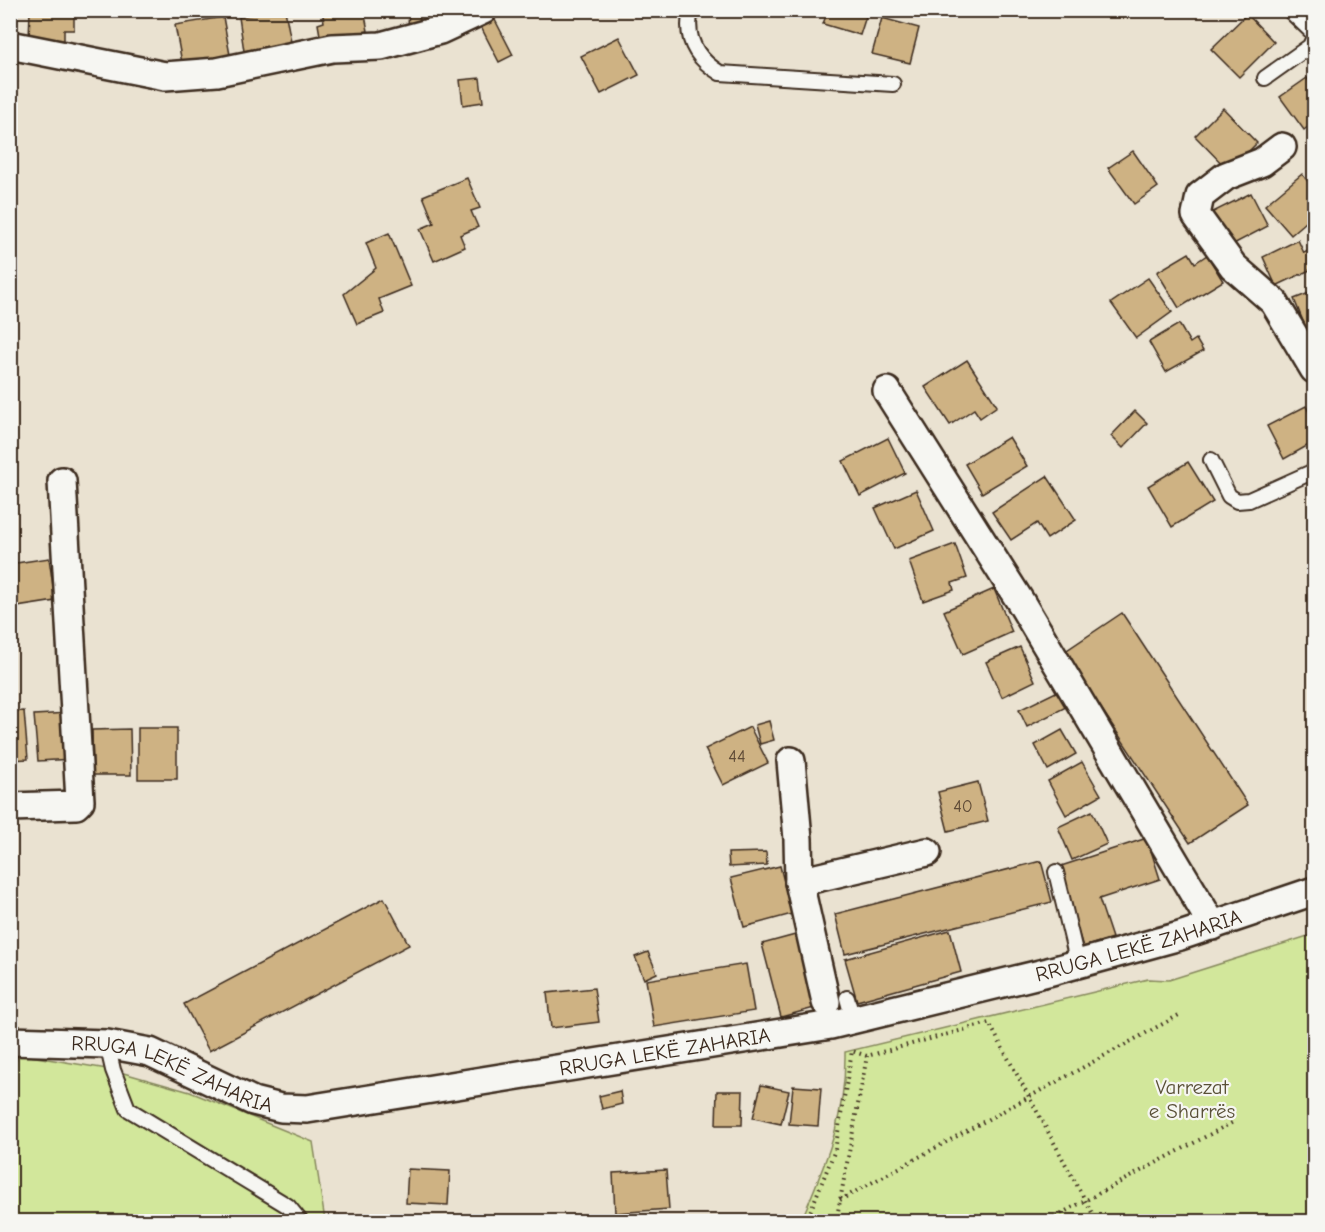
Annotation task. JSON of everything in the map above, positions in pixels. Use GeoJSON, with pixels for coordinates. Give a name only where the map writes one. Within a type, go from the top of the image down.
{"type":"FeatureCollection","features":[{"type":"Feature","properties":{"kind":"street"},"geometry":{"type":"LineString","coordinates":[[10,45],[165,76],[217,72],[332,48],[381,46],[440,30],[483,10]]}},
{"type":"Feature","properties":{"kind":"street"},"geometry":{"type":"LineString","coordinates":[[1282,147],[1262,162],[1226,176],[1200,196],[1196,215],[1233,266],[1274,302],[1314,369]]}},
{"type":"Feature","properties":{"kind":"street"},"geometry":{"type":"LineString","coordinates":[[887,392],[1020,601],[1214,926]]}},
{"type":"Feature","properties":{"kind":"street"},"geometry":{"type":"LineString","coordinates":[[10,807],[76,805],[81,795],[62,481]]}},
{"type":"Feature","properties":{"kind":"street"},"geometry":{"type":"LineString","coordinates":[[791,761],[798,839],[799,882],[839,1011]]}},
{"type":"Feature","properties":{"kind":"street"},"geometry":{"type":"LineString","coordinates":[[799,882],[927,852]]}},
{"type":"Feature","properties":{"kind":"street","name":"RRUGA LEKË ZAHARIA"},"geometry":{"type":"LineString","coordinates":[[10,1041],[107,1044],[150,1052],[260,1103],[281,1108],[306,1109],[839,1011],[1078,964],[1214,926],[1314,891]]}},
{"type":"Feature","properties":{"kind":"lane"},"geometry":{"type":"LineString","coordinates":[[691,10],[688,20],[693,45],[702,61],[720,73],[893,84]]}},
{"type":"Feature","properties":{"kind":"lane"},"geometry":{"type":"LineString","coordinates":[[1265,78],[1311,46],[1314,36],[1290,10]]}},
{"type":"Feature","properties":{"kind":"lane"},"geometry":{"type":"LineString","coordinates":[[1211,460],[1229,496],[1237,501],[1249,500],[1314,471]]}},
{"type":"Feature","properties":{"kind":"lane"},"geometry":{"type":"LineString","coordinates":[[1056,872],[1078,964]]}},
{"type":"Feature","properties":{"kind":"lane"},"geometry":{"type":"LineString","coordinates":[[107,1044],[113,1070],[128,1109],[288,1206],[302,1221]]}},
{"type":"Feature","properties":{"kind":"path"},"geometry":{"type":"LineString","coordinates":[[840,1200],[1179,1015]]}},
{"type":"Feature","properties":{"kind":"path"},"geometry":{"type":"LineString","coordinates":[[806,1221],[835,1150],[852,1051],[867,1056],[989,1023],[1097,1221]]}},
{"type":"Feature","properties":{"kind":"path"},"geometry":{"type":"LineString","coordinates":[[836,1221],[867,1056]]}},
{"type":"Feature","properties":{"kind":"path"},"geometry":{"type":"LineString","coordinates":[[1045,1221],[1235,1121]]}},
{"type":"Feature","properties":{"kind":"green space","name":"Varrezat e Sharrës"},"geometry":{"type":"Polygon","coordinates":[[[1314,934],[1314,1221],[801,1221],[833,1139],[842,1098],[845,1052],[1148,979],[1169,980],[1314,934]]]}},
{"type":"Feature","properties":{"kind":"green space"},"geometry":{"type":"Polygon","coordinates":[[[18,1054],[113,1070],[190,1092],[313,1142],[325,1221],[11,1222],[10,1089],[18,1054]]]}},
{"type":"Feature","properties":{"kind":"building"},"geometry":{"type":"Polygon","coordinates":[[[30,10],[74,10],[74,30],[64,30],[64,42],[29,41],[30,10]]]}},
{"type":"Feature","properties":{"kind":"building"},"geometry":{"type":"Polygon","coordinates":[[[285,10],[291,42],[244,51],[239,17],[285,10]]]}},
{"type":"Feature","properties":{"kind":"building"},"geometry":{"type":"Polygon","coordinates":[[[322,10],[364,10],[368,31],[321,41],[318,24],[324,22],[322,10]]]}},
{"type":"Feature","properties":{"kind":"building"},"geometry":{"type":"Polygon","coordinates":[[[409,10],[420,11],[419,26],[408,26],[409,10]]]}},
{"type":"Feature","properties":{"kind":"building"},"geometry":{"type":"Polygon","coordinates":[[[828,10],[868,10],[860,35],[823,24],[828,10]]]}},
{"type":"Feature","properties":{"kind":"building"},"geometry":{"type":"Polygon","coordinates":[[[1247,14],[1274,42],[1239,77],[1211,49],[1247,14]]]}},
{"type":"Feature","properties":{"kind":"building"},"geometry":{"type":"Polygon","coordinates":[[[223,17],[230,55],[182,63],[175,25],[223,17]]]}},
{"type":"Feature","properties":{"kind":"building"},"geometry":{"type":"Polygon","coordinates":[[[494,18],[513,55],[499,62],[480,25],[494,18]]]}},
{"type":"Feature","properties":{"kind":"building"},"geometry":{"type":"Polygon","coordinates":[[[882,18],[919,28],[910,63],[872,54],[882,18]]]}},
{"type":"Feature","properties":{"kind":"building"},"geometry":{"type":"Polygon","coordinates":[[[619,37],[639,75],[601,94],[581,56],[619,37]]]}},
{"type":"Feature","properties":{"kind":"building"},"geometry":{"type":"Polygon","coordinates":[[[480,78],[483,102],[463,105],[460,80],[480,78]]]}},
{"type":"Feature","properties":{"kind":"building"},"geometry":{"type":"Polygon","coordinates":[[[1307,78],[1314,89],[1314,122],[1304,130],[1280,97],[1307,78]]]}},
{"type":"Feature","properties":{"kind":"building"},"geometry":{"type":"Polygon","coordinates":[[[1223,108],[1257,143],[1229,171],[1195,136],[1223,108]]]}},
{"type":"Feature","properties":{"kind":"building"},"geometry":{"type":"Polygon","coordinates":[[[1133,151],[1158,187],[1134,204],[1108,168],[1133,151]]]}},
{"type":"Feature","properties":{"kind":"building"},"geometry":{"type":"Polygon","coordinates":[[[1302,174],[1314,189],[1314,215],[1291,235],[1265,205],[1302,174]]]}},
{"type":"Feature","properties":{"kind":"building"},"geometry":{"type":"Polygon","coordinates":[[[467,178],[480,208],[471,211],[478,227],[460,235],[465,247],[434,261],[420,229],[434,223],[423,196],[467,178]]]}},
{"type":"Feature","properties":{"kind":"building"},"geometry":{"type":"Polygon","coordinates":[[[1251,193],[1268,226],[1224,249],[1207,215],[1251,193]]]}},
{"type":"Feature","properties":{"kind":"building"},"geometry":{"type":"Polygon","coordinates":[[[389,233],[411,286],[379,299],[384,313],[357,324],[344,294],[376,268],[366,243],[389,233]]]}},
{"type":"Feature","properties":{"kind":"building"},"geometry":{"type":"Polygon","coordinates":[[[1298,240],[1304,253],[1310,250],[1314,268],[1276,286],[1263,257],[1298,240]]]}},
{"type":"Feature","properties":{"kind":"building"},"geometry":{"type":"Polygon","coordinates":[[[1189,253],[1195,263],[1207,255],[1223,281],[1179,308],[1157,272],[1189,253]]]}},
{"type":"Feature","properties":{"kind":"building"},"geometry":{"type":"Polygon","coordinates":[[[1148,278],[1172,312],[1136,338],[1111,303],[1148,278]]]}},
{"type":"Feature","properties":{"kind":"building"},"geometry":{"type":"Polygon","coordinates":[[[1314,291],[1314,334],[1309,336],[1294,299],[1314,291]]]}},
{"type":"Feature","properties":{"kind":"building"},"geometry":{"type":"Polygon","coordinates":[[[1179,324],[1190,343],[1196,339],[1203,351],[1166,372],[1149,342],[1179,324]]]}},
{"type":"Feature","properties":{"kind":"building"},"geometry":{"type":"Polygon","coordinates":[[[967,360],[997,406],[980,418],[974,409],[950,425],[925,387],[967,360]]]}},
{"type":"Feature","properties":{"kind":"building"},"geometry":{"type":"Polygon","coordinates":[[[1306,406],[1314,422],[1314,442],[1284,459],[1267,426],[1306,406]]]}},
{"type":"Feature","properties":{"kind":"building"},"geometry":{"type":"Polygon","coordinates":[[[1135,411],[1147,423],[1123,448],[1111,436],[1135,411]]]}},
{"type":"Feature","properties":{"kind":"building"},"geometry":{"type":"Polygon","coordinates":[[[1009,437],[1027,466],[982,493],[965,464],[1009,437]]]}},
{"type":"Feature","properties":{"kind":"building"},"geometry":{"type":"Polygon","coordinates":[[[888,438],[905,473],[860,496],[843,461],[888,438]]]}},
{"type":"Feature","properties":{"kind":"building"},"geometry":{"type":"Polygon","coordinates":[[[1188,462],[1213,502],[1172,527],[1148,486],[1188,462]]]}},
{"type":"Feature","properties":{"kind":"building"},"geometry":{"type":"Polygon","coordinates":[[[1047,476],[1076,520],[1047,539],[1037,523],[1011,540],[992,512],[1047,476]]]}},
{"type":"Feature","properties":{"kind":"building"},"geometry":{"type":"Polygon","coordinates":[[[916,490],[934,531],[894,549],[875,508],[916,490]]]}},
{"type":"Feature","properties":{"kind":"building"},"geometry":{"type":"Polygon","coordinates":[[[955,544],[967,578],[952,583],[954,590],[923,601],[909,561],[955,544]]]}},
{"type":"Feature","properties":{"kind":"building"},"geometry":{"type":"Polygon","coordinates":[[[49,558],[55,601],[10,608],[10,564],[49,558]]]}},
{"type":"Feature","properties":{"kind":"building"},"geometry":{"type":"Polygon","coordinates":[[[994,589],[1012,632],[963,654],[944,611],[994,589]]]}},
{"type":"Feature","properties":{"kind":"building"},"geometry":{"type":"Polygon","coordinates":[[[1122,613],[1248,805],[1190,843],[1064,652],[1122,613]]]}},
{"type":"Feature","properties":{"kind":"building"},"geometry":{"type":"Polygon","coordinates":[[[1020,647],[1035,681],[1002,697],[986,662],[1020,647]]]}},
{"type":"Feature","properties":{"kind":"building"},"geometry":{"type":"Polygon","coordinates":[[[1058,691],[1066,707],[1027,727],[1019,710],[1058,691]]]}},
{"type":"Feature","properties":{"kind":"building"},"geometry":{"type":"Polygon","coordinates":[[[24,711],[28,759],[10,760],[10,712],[24,711]]]}},
{"type":"Feature","properties":{"kind":"building"},"geometry":{"type":"Polygon","coordinates":[[[69,713],[73,759],[38,761],[34,715],[69,713]]]}},
{"type":"Feature","properties":{"kind":"building"},"geometry":{"type":"Polygon","coordinates":[[[769,721],[774,740],[760,744],[755,725],[769,721]]]}},
{"type":"Feature","properties":{"kind":"building"},"geometry":{"type":"Polygon","coordinates":[[[750,727],[768,763],[723,785],[705,749],[750,727]]]}},
{"type":"Feature","properties":{"kind":"building"},"geometry":{"type":"Polygon","coordinates":[[[138,728],[177,728],[177,779],[138,779],[138,728]]]}},
{"type":"Feature","properties":{"kind":"building"},"geometry":{"type":"Polygon","coordinates":[[[130,729],[131,775],[93,775],[92,730],[130,729]]]}},
{"type":"Feature","properties":{"kind":"building"},"geometry":{"type":"Polygon","coordinates":[[[1062,730],[1076,754],[1048,770],[1035,745],[1062,730]]]}},
{"type":"Feature","properties":{"kind":"building"},"geometry":{"type":"Polygon","coordinates":[[[1082,762],[1101,795],[1066,815],[1048,781],[1082,762]]]}},
{"type":"Feature","properties":{"kind":"building"},"geometry":{"type":"Polygon","coordinates":[[[978,782],[988,821],[948,831],[938,792],[978,782]]]}},
{"type":"Feature","properties":{"kind":"building"},"geometry":{"type":"Polygon","coordinates":[[[1092,811],[1107,844],[1072,860],[1058,827],[1092,811]]]}},
{"type":"Feature","properties":{"kind":"building"},"geometry":{"type":"Polygon","coordinates":[[[1147,838],[1160,879],[1099,899],[1112,938],[1083,947],[1058,867],[1147,838]]]}},
{"type":"Feature","properties":{"kind":"building"},"geometry":{"type":"Polygon","coordinates":[[[766,852],[767,865],[729,867],[728,853],[766,852]]]}},
{"type":"Feature","properties":{"kind":"building"},"geometry":{"type":"Polygon","coordinates":[[[1041,861],[1052,902],[845,954],[835,914],[1041,861]]]}},
{"type":"Feature","properties":{"kind":"building"},"geometry":{"type":"Polygon","coordinates":[[[780,866],[792,914],[744,927],[731,878],[780,866]]]}},
{"type":"Feature","properties":{"kind":"building"},"geometry":{"type":"Polygon","coordinates":[[[384,898],[409,945],[209,1051],[184,1004],[384,898]]]}},
{"type":"Feature","properties":{"kind":"building"},"geometry":{"type":"Polygon","coordinates":[[[950,930],[961,972],[857,1001],[845,959],[950,930]]]}},
{"type":"Feature","properties":{"kind":"building"},"geometry":{"type":"Polygon","coordinates":[[[799,934],[818,1007],[781,1017],[762,944],[799,934]]]}},
{"type":"Feature","properties":{"kind":"building"},"geometry":{"type":"Polygon","coordinates":[[[648,952],[657,973],[644,979],[635,957],[648,952]]]}},
{"type":"Feature","properties":{"kind":"building"},"geometry":{"type":"Polygon","coordinates":[[[746,964],[754,1011],[654,1027],[646,980],[746,964]]]}},
{"type":"Feature","properties":{"kind":"building"},"geometry":{"type":"Polygon","coordinates":[[[594,988],[599,1022],[551,1028],[547,993],[594,988]]]}},
{"type":"Feature","properties":{"kind":"building"},"geometry":{"type":"Polygon","coordinates":[[[761,1085],[789,1091],[781,1124],[753,1118],[761,1085]]]}},
{"type":"Feature","properties":{"kind":"building"},"geometry":{"type":"Polygon","coordinates":[[[793,1086],[821,1088],[818,1126],[789,1124],[793,1086]]]}},
{"type":"Feature","properties":{"kind":"building"},"geometry":{"type":"Polygon","coordinates":[[[620,1091],[622,1104],[602,1109],[599,1096],[620,1091]]]}},
{"type":"Feature","properties":{"kind":"building"},"geometry":{"type":"Polygon","coordinates":[[[717,1091],[743,1091],[742,1125],[716,1125],[717,1091]]]}},
{"type":"Feature","properties":{"kind":"building"},"geometry":{"type":"Polygon","coordinates":[[[408,1169],[450,1171],[448,1205],[406,1203],[408,1169]]]}},
{"type":"Feature","properties":{"kind":"building"},"geometry":{"type":"Polygon","coordinates":[[[666,1170],[669,1209],[615,1213],[613,1173],[666,1170]]]}}]}
